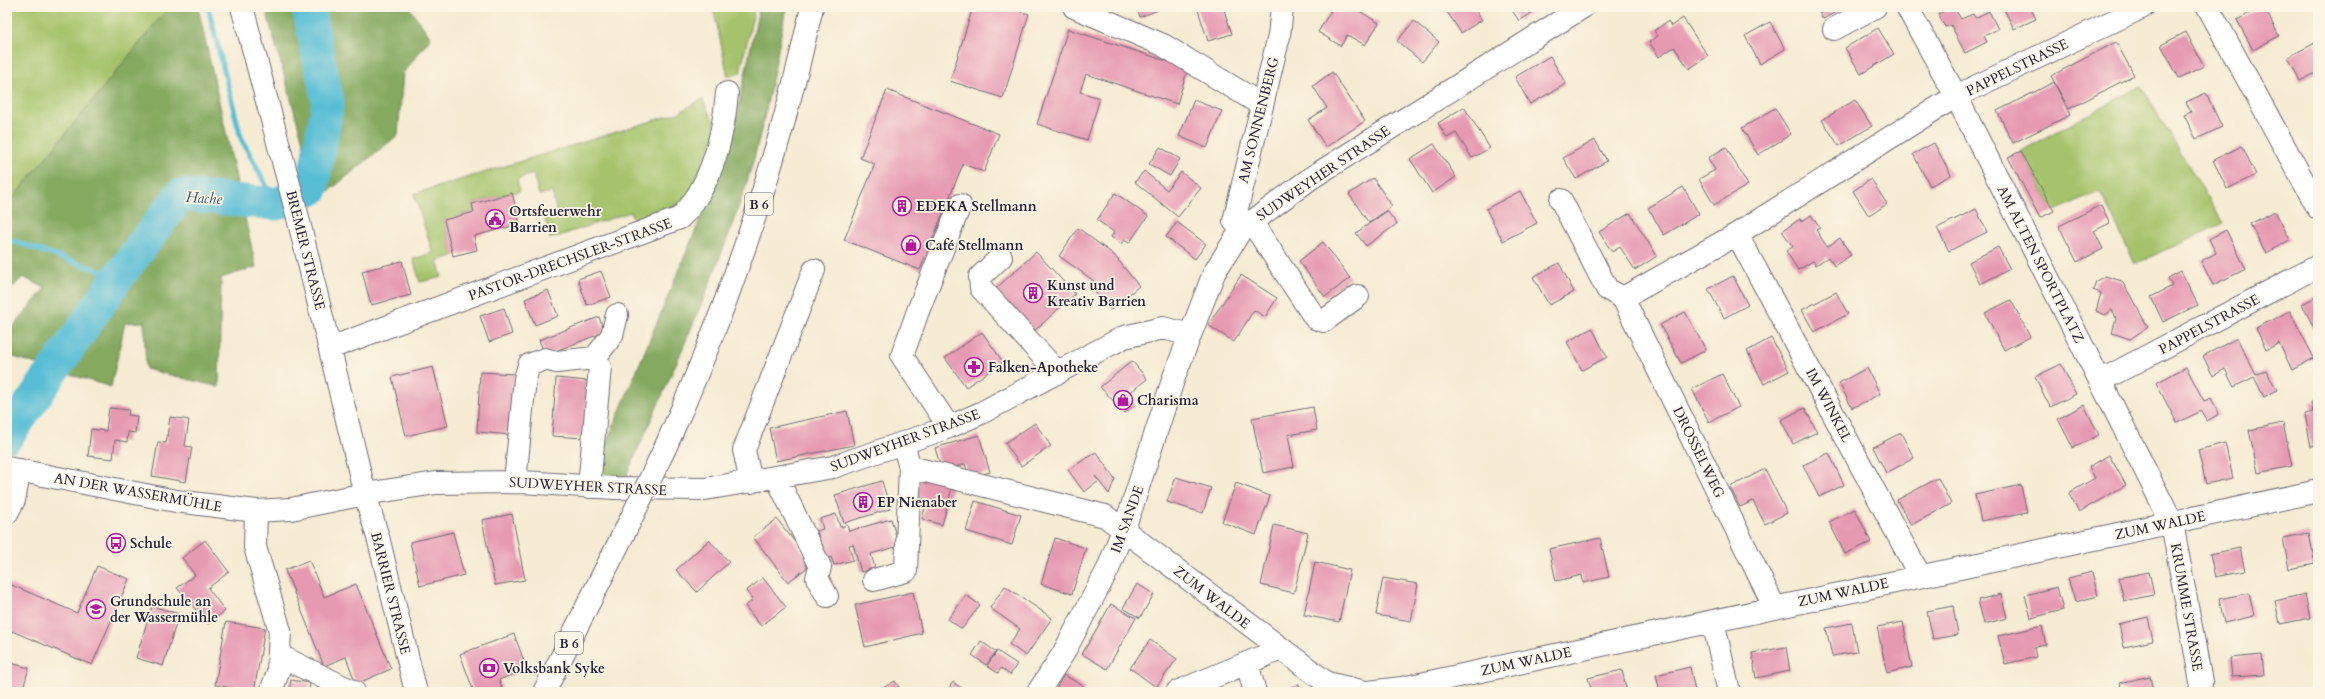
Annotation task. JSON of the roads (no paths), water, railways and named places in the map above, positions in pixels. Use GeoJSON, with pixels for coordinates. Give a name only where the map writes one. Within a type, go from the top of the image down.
{"type":"FeatureCollection","features":[{"type":"Feature","properties":{"kind":"street","name":"BREMER STRASSE"},"geometry":{"type":"LineString","coordinates":[[242,7],[297,214],[365,494]]}},
{"type":"Feature","properties":{"kind":"street","name":"B 6"},"geometry":{"type":"LineString","coordinates":[[544,692],[665,448],[689,396],[731,289],[783,131],[812,7]]}},
{"type":"Feature","properties":{"kind":"street"},"geometry":{"type":"LineString","coordinates":[[1074,7],[1163,44],[1262,105]]}},
{"type":"Feature","properties":{"kind":"street","name":"AM SONNENBERG"},"geometry":{"type":"LineString","coordinates":[[1246,225],[1234,221],[1279,36],[1282,7]]}},
{"type":"Feature","properties":{"kind":"street"},"geometry":{"type":"LineString","coordinates":[[1279,36],[1298,7]]}},
{"type":"Feature","properties":{"kind":"street","name":"SUDWEYHER STRASSE"},"geometry":{"type":"LineString","coordinates":[[365,494],[436,483],[515,482],[673,490],[705,489],[777,478],[834,467],[949,427],[981,413],[1124,337],[1163,328],[1190,335],[1214,273],[1246,225],[1311,178],[1583,7]]}},
{"type":"Feature","properties":{"kind":"street"},"geometry":{"type":"LineString","coordinates":[[1834,29],[1875,7]]}},
{"type":"Feature","properties":{"kind":"street","name":"AM ALTEN SPORTPLATZ"},"geometry":{"type":"LineString","coordinates":[[1907,7],[1956,96],[2172,523]]}},
{"type":"Feature","properties":{"kind":"street","name":"PAPPELSTRASSE"},"geometry":{"type":"LineString","coordinates":[[1956,96],[2143,7]]}},
{"type":"Feature","properties":{"kind":"street"},"geometry":{"type":"LineString","coordinates":[[2208,7],[2318,208]]}},
{"type":"Feature","properties":{"kind":"street","name":"PASTOR-DRECHSLER-STRASSE"},"geometry":{"type":"LineString","coordinates":[[330,348],[680,218],[694,203],[704,186],[724,128],[727,93]]}},
{"type":"Feature","properties":{"kind":"street"},"geometry":{"type":"LineString","coordinates":[[1561,200],[1607,289],[1623,298],[1737,234],[1956,96]]}},
{"type":"Feature","properties":{"kind":"street"},"geometry":{"type":"LineString","coordinates":[[949,427],[902,356],[960,205]]}},
{"type":"Feature","properties":{"kind":"street"},"geometry":{"type":"LineString","coordinates":[[1246,225],[1316,318],[1324,321],[1358,296]]}},
{"type":"Feature","properties":{"kind":"street","name":"IM WINKEL"},"geometry":{"type":"LineString","coordinates":[[1737,234],[1920,576]]}},
{"type":"Feature","properties":{"kind":"street"},"geometry":{"type":"LineString","coordinates":[[1001,257],[980,277],[981,288],[1058,373]]}},
{"type":"Feature","properties":{"kind":"street","name":"PAPPELSTRASSE"},"geometry":{"type":"LineString","coordinates":[[2100,382],[2318,266]]}},
{"type":"Feature","properties":{"kind":"street"},"geometry":{"type":"LineString","coordinates":[[751,482],[744,450],[814,270]]}},
{"type":"Feature","properties":{"kind":"street","name":"DROSSELWEG"},"geometry":{"type":"LineString","coordinates":[[1623,298],[1774,606]]}},
{"type":"Feature","properties":{"kind":"street"},"geometry":{"type":"LineString","coordinates":[[515,482],[525,379],[529,365],[545,359],[556,362],[595,358],[612,335],[617,315]]}},
{"type":"Feature","properties":{"kind":"street","name":"IM SANDE"},"geometry":{"type":"LineString","coordinates":[[1038,692],[1063,654],[1084,617],[1108,569],[1124,531],[1190,335]]}},
{"type":"Feature","properties":{"kind":"street"},"geometry":{"type":"LineString","coordinates":[[589,486],[600,367],[595,358]]}},
{"type":"Feature","properties":{"kind":"street"},"geometry":{"type":"LineString","coordinates":[[874,580],[906,571],[910,467],[903,443]]}},
{"type":"Feature","properties":{"kind":"street","name":"ZUM WALDE"},"geometry":{"type":"LineString","coordinates":[[910,467],[1105,516],[1327,683],[1366,692],[1402,688],[1713,621],[1774,606],[2318,491]]}},
{"type":"Feature","properties":{"kind":"street"},"geometry":{"type":"LineString","coordinates":[[7,513],[14,500],[13,469]]}},
{"type":"Feature","properties":{"kind":"street","name":"AN DER WASSERMÜHLE"},"geometry":{"type":"LineString","coordinates":[[13,469],[176,501],[256,510],[291,509],[365,494]]}},
{"type":"Feature","properties":{"kind":"street"},"geometry":{"type":"LineString","coordinates":[[777,478],[820,567],[817,578],[827,596]]}},
{"type":"Feature","properties":{"kind":"street","name":"BARRIER STRASSE"},"geometry":{"type":"LineString","coordinates":[[365,494],[379,541],[416,692]]}},
{"type":"Feature","properties":{"kind":"street"},"geometry":{"type":"LineString","coordinates":[[256,510],[256,547],[280,631],[280,656],[278,672],[271,692]]}},
{"type":"Feature","properties":{"kind":"street","name":"KRUMME STRASSE"},"geometry":{"type":"LineString","coordinates":[[2172,523],[2201,682],[2200,692]]}},
{"type":"Feature","properties":{"kind":"street"},"geometry":{"type":"LineString","coordinates":[[1713,621],[1729,692]]}},
{"type":"Feature","properties":{"kind":"street"},"geometry":{"type":"LineString","coordinates":[[1177,692],[1281,649]]}},
{"type":"Feature","properties":{"kind":"street"},"geometry":{"type":"LineString","coordinates":[[280,656],[354,692]]}},
{"type":"Feature","properties":{"kind":"street"},"geometry":{"type":"LineString","coordinates":[[1247,663],[1255,692]]}},
{"type":"Feature","properties":{"kind":"waterway"},"geometry":{"type":"LineString","coordinates":[[208,7],[241,138],[276,204]]}},
{"type":"Feature","properties":{"kind":"waterway","name":"Hache"},"geometry":{"type":"LineString","coordinates":[[7,437],[118,277],[180,195],[276,204],[312,189],[328,102],[308,7]]}},
{"type":"Feature","properties":{"kind":"waterway"},"geometry":{"type":"LineString","coordinates":[[7,239],[118,277]]}},
{"type":"Feature","properties":{"kind":"place","name":"EDEKA Stellmann"},"geometry":{"type":"Point","coordinates":[902,206]}},
{"type":"Feature","properties":{"kind":"place","name":"Ortsfeuerwehr Barrien"},"geometry":{"type":"Point","coordinates":[495,219]}},
{"type":"Feature","properties":{"kind":"place","name":"Café Stellmann"},"geometry":{"type":"Point","coordinates":[911,245]}},
{"type":"Feature","properties":{"kind":"place","name":"Kunst und Kreativ Barrien"},"geometry":{"type":"Point","coordinates":[1033,293]}},
{"type":"Feature","properties":{"kind":"place","name":"Falken-Apotheke"},"geometry":{"type":"Point","coordinates":[974,367]}},
{"type":"Feature","properties":{"kind":"place","name":"Charisma"},"geometry":{"type":"Point","coordinates":[1123,400]}},
{"type":"Feature","properties":{"kind":"place","name":"EP Nienaber"},"geometry":{"type":"Point","coordinates":[863,502]}},
{"type":"Feature","properties":{"kind":"place","name":"Schule"},"geometry":{"type":"Point","coordinates":[116,543]}},
{"type":"Feature","properties":{"kind":"place","name":"Grundschule an der Wassermühle"},"geometry":{"type":"Point","coordinates":[96,609]}},
{"type":"Feature","properties":{"kind":"place","name":"Volksbank Syke"},"geometry":{"type":"Point","coordinates":[489,668]}}]}
